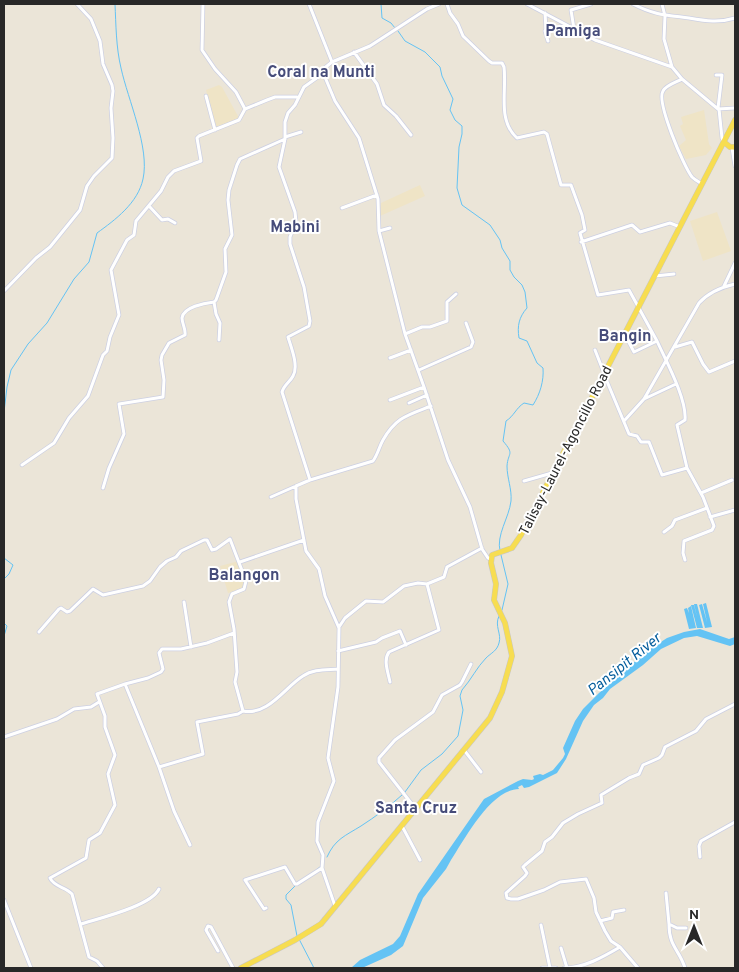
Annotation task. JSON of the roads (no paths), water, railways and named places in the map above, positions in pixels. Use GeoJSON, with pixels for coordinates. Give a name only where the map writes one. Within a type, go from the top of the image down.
{"type":"FeatureCollection","features":[{"type":"Feature","properties":{"kind":"main road","name":"Talisay-Laurel-Agoncillo Road"},"geometry":{"type":"LineString","coordinates":[[491,559],[497,553],[512,548],[516,544],[735,120]]}},
{"type":"Feature","properties":{"kind":"main road"},"geometry":{"type":"LineString","coordinates":[[724,142],[734,148]]}},
{"type":"Feature","properties":{"kind":"main road"},"geometry":{"type":"LineString","coordinates":[[241,968],[321,924],[490,718],[502,692],[512,656],[505,623],[494,600],[496,584],[491,559]]}},
{"type":"Feature","properties":{"kind":"street"},"geometry":{"type":"LineString","coordinates":[[4,291],[36,258],[50,247],[80,210],[87,186],[112,158],[113,138],[110,108],[113,91],[112,85],[103,64],[100,41],[91,19],[77,4]]}},
{"type":"Feature","properties":{"kind":"street"},"geometry":{"type":"LineString","coordinates":[[203,4],[202,50],[215,69],[236,92],[245,109]]}},
{"type":"Feature","properties":{"kind":"street"},"geometry":{"type":"LineString","coordinates":[[309,4],[332,62]]}},
{"type":"Feature","properties":{"kind":"street"},"geometry":{"type":"LineString","coordinates":[[310,480],[282,392],[294,375],[295,367],[288,337],[310,326],[304,287],[290,244],[290,237],[296,222],[295,212],[279,167],[285,138],[285,122],[288,112],[304,87],[318,77],[322,70],[332,62],[370,46],[427,9],[439,4]]}},
{"type":"Feature","properties":{"kind":"street"},"geometry":{"type":"LineString","coordinates":[[447,4],[463,36],[489,61],[492,63],[502,63],[505,74],[504,108],[510,132],[517,138],[540,132],[546,134],[561,185],[571,185],[582,215],[585,230],[580,233],[581,242],[598,295],[629,290],[657,342],[683,400],[685,420],[677,425],[687,468],[701,493],[714,526],[712,530],[684,541],[682,553],[685,560]]}},
{"type":"Feature","properties":{"kind":"street"},"geometry":{"type":"LineString","coordinates":[[527,4],[595,40],[672,67]]}},
{"type":"Feature","properties":{"kind":"street"},"geometry":{"type":"LineString","coordinates":[[574,29],[570,10],[591,4]]}},
{"type":"Feature","properties":{"kind":"street"},"geometry":{"type":"LineString","coordinates":[[633,4],[644,10],[665,16],[710,22],[723,22],[735,18]]}},
{"type":"Feature","properties":{"kind":"street"},"geometry":{"type":"LineString","coordinates":[[662,4],[665,16],[664,39],[672,67],[682,79],[719,109],[735,108]]}},
{"type":"Feature","properties":{"kind":"street"},"geometry":{"type":"LineString","coordinates":[[545,13],[548,40]]}},
{"type":"Feature","properties":{"kind":"street"},"geometry":{"type":"LineString","coordinates":[[546,29],[567,26]]}},
{"type":"Feature","properties":{"kind":"street"},"geometry":{"type":"LineString","coordinates":[[354,52],[377,84],[384,105],[396,116],[411,135]]}},
{"type":"Feature","properties":{"kind":"street"},"geometry":{"type":"LineString","coordinates":[[322,70],[335,101],[359,138],[377,195],[380,208],[378,216],[379,231],[405,334],[419,370],[448,460],[470,507],[485,555],[491,559]]}},
{"type":"Feature","properties":{"kind":"street"},"geometry":{"type":"LineString","coordinates":[[716,74],[722,76],[719,109],[724,142]]}},
{"type":"Feature","properties":{"kind":"street"},"geometry":{"type":"LineString","coordinates":[[682,79],[664,89],[662,102],[673,137],[687,168],[692,177],[702,184]]}},
{"type":"Feature","properties":{"kind":"street"},"geometry":{"type":"LineString","coordinates":[[206,96],[215,130]]}},
{"type":"Feature","properties":{"kind":"street"},"geometry":{"type":"LineString","coordinates":[[22,465],[54,443],[69,418],[88,396],[103,355],[107,351],[110,337],[119,315],[111,270],[127,240],[134,235],[136,221],[161,191],[168,177],[174,171],[201,161],[197,138],[239,120],[245,109],[275,97],[297,97]]}},
{"type":"Feature","properties":{"kind":"street"},"geometry":{"type":"LineString","coordinates":[[219,340],[220,323],[214,302],[226,272],[225,249],[232,235],[228,196],[237,165],[240,160],[301,132]]}},
{"type":"Feature","properties":{"kind":"street"},"geometry":{"type":"LineString","coordinates":[[734,148],[735,166]]}},
{"type":"Feature","properties":{"kind":"street"},"geometry":{"type":"LineString","coordinates":[[342,208],[377,195]]}},
{"type":"Feature","properties":{"kind":"street"},"geometry":{"type":"LineString","coordinates":[[149,206],[162,220],[175,223]]}},
{"type":"Feature","properties":{"kind":"street"},"geometry":{"type":"LineString","coordinates":[[581,242],[632,225],[640,232],[670,223],[681,224]]}},
{"type":"Feature","properties":{"kind":"street"},"geometry":{"type":"LineString","coordinates":[[379,231],[390,228]]}},
{"type":"Feature","properties":{"kind":"street"},"geometry":{"type":"LineString","coordinates":[[724,287],[735,263]]}},
{"type":"Feature","properties":{"kind":"street"},"geometry":{"type":"LineString","coordinates":[[655,276],[674,274]]}},
{"type":"Feature","properties":{"kind":"street"},"geometry":{"type":"LineString","coordinates":[[624,421],[644,399],[706,296],[734,284],[735,291]]}},
{"type":"Feature","properties":{"kind":"street"},"geometry":{"type":"LineString","coordinates":[[405,334],[422,327],[430,327],[447,321],[447,302],[456,294]]}},
{"type":"Feature","properties":{"kind":"street"},"geometry":{"type":"LineString","coordinates":[[103,488],[109,468],[124,434],[119,404],[163,397],[164,380],[161,359],[164,351],[171,341],[185,335],[182,318],[184,315],[196,305],[214,302]]}},
{"type":"Feature","properties":{"kind":"street"},"geometry":{"type":"LineString","coordinates":[[419,370],[471,347],[473,342],[466,323]]}},
{"type":"Feature","properties":{"kind":"street"},"geometry":{"type":"LineString","coordinates":[[625,335],[634,352],[657,342]]}},
{"type":"Feature","properties":{"kind":"street"},"geometry":{"type":"LineString","coordinates":[[674,347],[692,342],[709,372],[735,361]]}},
{"type":"Feature","properties":{"kind":"street"},"geometry":{"type":"LineString","coordinates":[[390,358],[412,350]]}},
{"type":"Feature","properties":{"kind":"street"},"geometry":{"type":"LineString","coordinates":[[596,350],[603,375],[629,434],[637,436],[641,442],[649,442],[662,476],[687,468]]}},
{"type":"Feature","properties":{"kind":"street"},"geometry":{"type":"LineString","coordinates":[[644,399],[676,384]]}},
{"type":"Feature","properties":{"kind":"street"},"geometry":{"type":"LineString","coordinates":[[390,400],[424,386]]}},
{"type":"Feature","properties":{"kind":"street"},"geometry":{"type":"LineString","coordinates":[[409,403],[427,395]]}},
{"type":"Feature","properties":{"kind":"street"},"geometry":{"type":"LineString","coordinates":[[272,497],[310,480],[373,461],[378,454],[382,442],[398,419],[430,406]]}},
{"type":"Feature","properties":{"kind":"street"},"geometry":{"type":"LineString","coordinates":[[524,481],[553,473]]}},
{"type":"Feature","properties":{"kind":"street"},"geometry":{"type":"LineString","coordinates":[[701,493],[732,480]]}},
{"type":"Feature","properties":{"kind":"street"},"geometry":{"type":"LineString","coordinates":[[296,486],[296,499],[304,540],[309,556],[319,569],[325,596],[338,628],[338,687],[328,758],[334,781],[318,822],[317,841],[323,855],[322,868],[336,906]]}},
{"type":"Feature","properties":{"kind":"street"},"geometry":{"type":"LineString","coordinates":[[664,532],[672,526],[675,520],[707,508]]}},
{"type":"Feature","properties":{"kind":"street"},"geometry":{"type":"LineString","coordinates":[[710,517],[735,510]]}},
{"type":"Feature","properties":{"kind":"street"},"geometry":{"type":"LineString","coordinates":[[39,632],[59,609],[62,608],[67,612],[93,589],[104,595],[143,586],[150,581],[160,567],[176,557],[181,551],[204,540],[208,541],[212,550],[230,539],[246,581],[245,587],[232,594],[229,602],[237,672],[235,682],[243,711]]}},
{"type":"Feature","properties":{"kind":"street"},"geometry":{"type":"LineString","coordinates":[[240,562],[304,540]]}},
{"type":"Feature","properties":{"kind":"street"},"geometry":{"type":"LineString","coordinates":[[338,628],[345,618],[366,601],[383,602],[404,586],[418,583],[427,584],[444,577],[447,567],[482,548]]}},
{"type":"Feature","properties":{"kind":"street"},"geometry":{"type":"LineString","coordinates":[[390,682],[387,655],[439,630],[427,584]]}},
{"type":"Feature","properties":{"kind":"street"},"geometry":{"type":"LineString","coordinates":[[184,602],[190,647]]}},
{"type":"Feature","properties":{"kind":"street"},"geometry":{"type":"LineString","coordinates":[[338,651],[376,642],[400,631],[406,645]]}},
{"type":"Feature","properties":{"kind":"street"},"geometry":{"type":"LineString","coordinates":[[103,968],[98,961],[89,957],[72,894],[54,883],[50,878],[86,858],[89,840],[100,833],[115,805],[108,774],[115,755],[105,727],[105,716],[98,694],[161,672],[163,669],[159,653],[162,649],[190,647],[234,633]]}},
{"type":"Feature","properties":{"kind":"street"},"geometry":{"type":"LineString","coordinates":[[416,809],[379,762],[378,758],[394,740],[433,712],[442,695],[460,685],[471,664]]}},
{"type":"Feature","properties":{"kind":"street"},"geometry":{"type":"LineString","coordinates":[[159,767],[203,754],[198,722],[238,714],[243,711],[250,712],[266,706],[284,693],[300,677],[313,671],[338,669]]}},
{"type":"Feature","properties":{"kind":"street"},"geometry":{"type":"LineString","coordinates":[[125,684],[159,767],[174,811],[190,845]]}},
{"type":"Feature","properties":{"kind":"street"},"geometry":{"type":"LineString","coordinates":[[4,737],[57,719],[74,710],[91,707],[99,702]]}},
{"type":"Feature","properties":{"kind":"street"},"geometry":{"type":"LineString","coordinates":[[638,968],[620,947],[611,940],[600,921],[586,879],[560,882],[518,899],[511,900],[507,898],[506,893],[526,876],[527,873],[523,867],[542,851],[545,842],[563,824],[578,814],[602,803],[601,795],[639,774],[643,765],[659,758],[665,747],[696,731],[706,719],[735,704]]}},
{"type":"Feature","properties":{"kind":"street"},"geometry":{"type":"LineString","coordinates":[[464,750],[481,772]]}},
{"type":"Feature","properties":{"kind":"street"},"geometry":{"type":"LineString","coordinates":[[700,857],[699,846],[701,841],[735,822]]}},
{"type":"Feature","properties":{"kind":"street"},"geometry":{"type":"LineString","coordinates":[[402,826],[420,860]]}},
{"type":"Feature","properties":{"kind":"street"},"geometry":{"type":"LineString","coordinates":[[266,908],[264,909],[245,880],[285,867],[295,884],[297,884],[322,868]]}},
{"type":"Feature","properties":{"kind":"street"},"geometry":{"type":"LineString","coordinates":[[81,924],[147,902],[159,889]]}},
{"type":"Feature","properties":{"kind":"street"},"geometry":{"type":"LineString","coordinates":[[666,893],[672,946],[685,968]]}},
{"type":"Feature","properties":{"kind":"street"},"geometry":{"type":"LineString","coordinates":[[4,900],[31,968]]}},
{"type":"Feature","properties":{"kind":"street"},"geometry":{"type":"LineString","coordinates":[[600,921],[612,918],[614,912],[624,910]]}},
{"type":"Feature","properties":{"kind":"street"},"geometry":{"type":"LineString","coordinates":[[669,924],[677,928],[686,928]]}},
{"type":"Feature","properties":{"kind":"street"},"geometry":{"type":"LineString","coordinates":[[541,925],[550,968]]}},
{"type":"Feature","properties":{"kind":"street"},"geometry":{"type":"LineString","coordinates":[[218,951],[206,930],[208,926],[211,927],[233,968]]}},
{"type":"Feature","properties":{"kind":"street"},"geometry":{"type":"LineString","coordinates":[[561,948],[566,968],[586,964],[620,947]]}},
{"type":"Feature","properties":{"kind":"street"},"geometry":{"type":"LineString","coordinates":[[542,968],[556,968]]}},
{"type":"Feature","properties":{"kind":"water"},"geometry":{"type":"Polygon","coordinates":[[[706,603],[712,627],[705,628],[699,605],[702,604],[707,622],[703,604],[706,603]]]}},
{"type":"Feature","properties":{"kind":"water"},"geometry":{"type":"Polygon","coordinates":[[[694,604],[697,604],[703,628],[697,628],[691,605],[694,605],[697,617],[694,604]]]}},
{"type":"Feature","properties":{"kind":"water"},"geometry":{"type":"Polygon","coordinates":[[[691,606],[696,628],[689,629],[684,609],[687,608],[689,613],[688,608],[691,606]]]}},
{"type":"Feature","properties":{"kind":"water"},"geometry":{"type":"Polygon","coordinates":[[[700,629],[729,639],[735,637],[735,644],[730,646],[697,636],[684,638],[661,649],[610,689],[594,705],[583,721],[566,759],[557,773],[529,787],[524,788],[522,785],[518,787],[519,789],[508,791],[488,806],[479,817],[446,869],[423,898],[403,946],[391,955],[362,968],[351,968],[360,960],[393,944],[400,936],[418,894],[484,799],[518,781],[523,779],[532,780],[534,779],[533,776],[543,775],[553,770],[565,754],[563,748],[575,721],[583,709],[599,693],[647,651],[667,638],[700,629]]]}},
{"type":"Feature","properties":{"kind":"waterway"},"geometry":{"type":"LineString","coordinates":[[4,412],[11,370],[28,344],[47,323],[74,279],[89,262],[97,233],[118,217],[131,203],[143,179],[144,153],[119,60],[115,4]]}},
{"type":"Feature","properties":{"kind":"waterway"},"geometry":{"type":"LineString","coordinates":[[381,4],[382,18],[391,23],[395,28]]}},
{"type":"Feature","properties":{"kind":"waterway"},"geometry":{"type":"LineString","coordinates":[[398,31],[405,41],[425,52],[440,67],[442,76],[453,99],[450,110],[455,120],[462,126],[457,188],[462,205],[490,225],[500,240],[502,248],[510,261],[510,270],[525,292],[527,308],[519,322],[519,338],[527,341],[537,363],[543,368],[541,387],[533,405],[524,403],[506,421],[503,441],[510,451],[507,466],[511,501],[501,533],[500,551]]}},
{"type":"Feature","properties":{"kind":"waterway"},"geometry":{"type":"LineString","coordinates":[[501,555],[508,584],[502,610]]}},
{"type":"Feature","properties":{"kind":"waterway"},"geometry":{"type":"LineString","coordinates":[[4,558],[13,565],[9,574],[4,579]]}},
{"type":"Feature","properties":{"kind":"waterway"},"geometry":{"type":"LineString","coordinates":[[405,792],[421,770],[442,754],[458,736],[463,710],[460,696],[462,690],[486,658],[498,646],[500,640],[497,623],[499,616]]}},
{"type":"Feature","properties":{"kind":"waterway"},"geometry":{"type":"LineString","coordinates":[[4,623],[7,626],[4,636]]}},
{"type":"Feature","properties":{"kind":"waterway"},"geometry":{"type":"LineString","coordinates":[[327,857],[333,846],[341,839],[377,815],[402,795]]}},
{"type":"Feature","properties":{"kind":"waterway"},"geometry":{"type":"LineString","coordinates":[[315,871],[320,867]]}},
{"type":"Feature","properties":{"kind":"waterway"},"geometry":{"type":"LineString","coordinates":[[295,886],[286,895],[286,899],[291,905],[297,936]]}},
{"type":"Feature","properties":{"kind":"waterway"},"geometry":{"type":"LineString","coordinates":[[299,939],[314,968]]}},
{"type":"Feature","properties":{"kind":"district","name":"Pamiga"},"geometry":{"type":"Point","coordinates":[573,30]}},
{"type":"Feature","properties":{"kind":"district","name":"Coral na Munti"},"geometry":{"type":"Point","coordinates":[321,71]}},
{"type":"Feature","properties":{"kind":"district","name":"Mabini"},"geometry":{"type":"Point","coordinates":[295,226]}},
{"type":"Feature","properties":{"kind":"district","name":"Bangin"},"geometry":{"type":"Point","coordinates":[625,335]}},
{"type":"Feature","properties":{"kind":"district","name":"Balangon"},"geometry":{"type":"Point","coordinates":[244,574]}},
{"type":"Feature","properties":{"kind":"district","name":"Santa Cruz"},"geometry":{"type":"Point","coordinates":[416,807]}},
{"type":"Feature","properties":{"kind":"water label","name":"Pansipit River"},"geometry":{"type":"Point","coordinates":[624,664]}}]}
